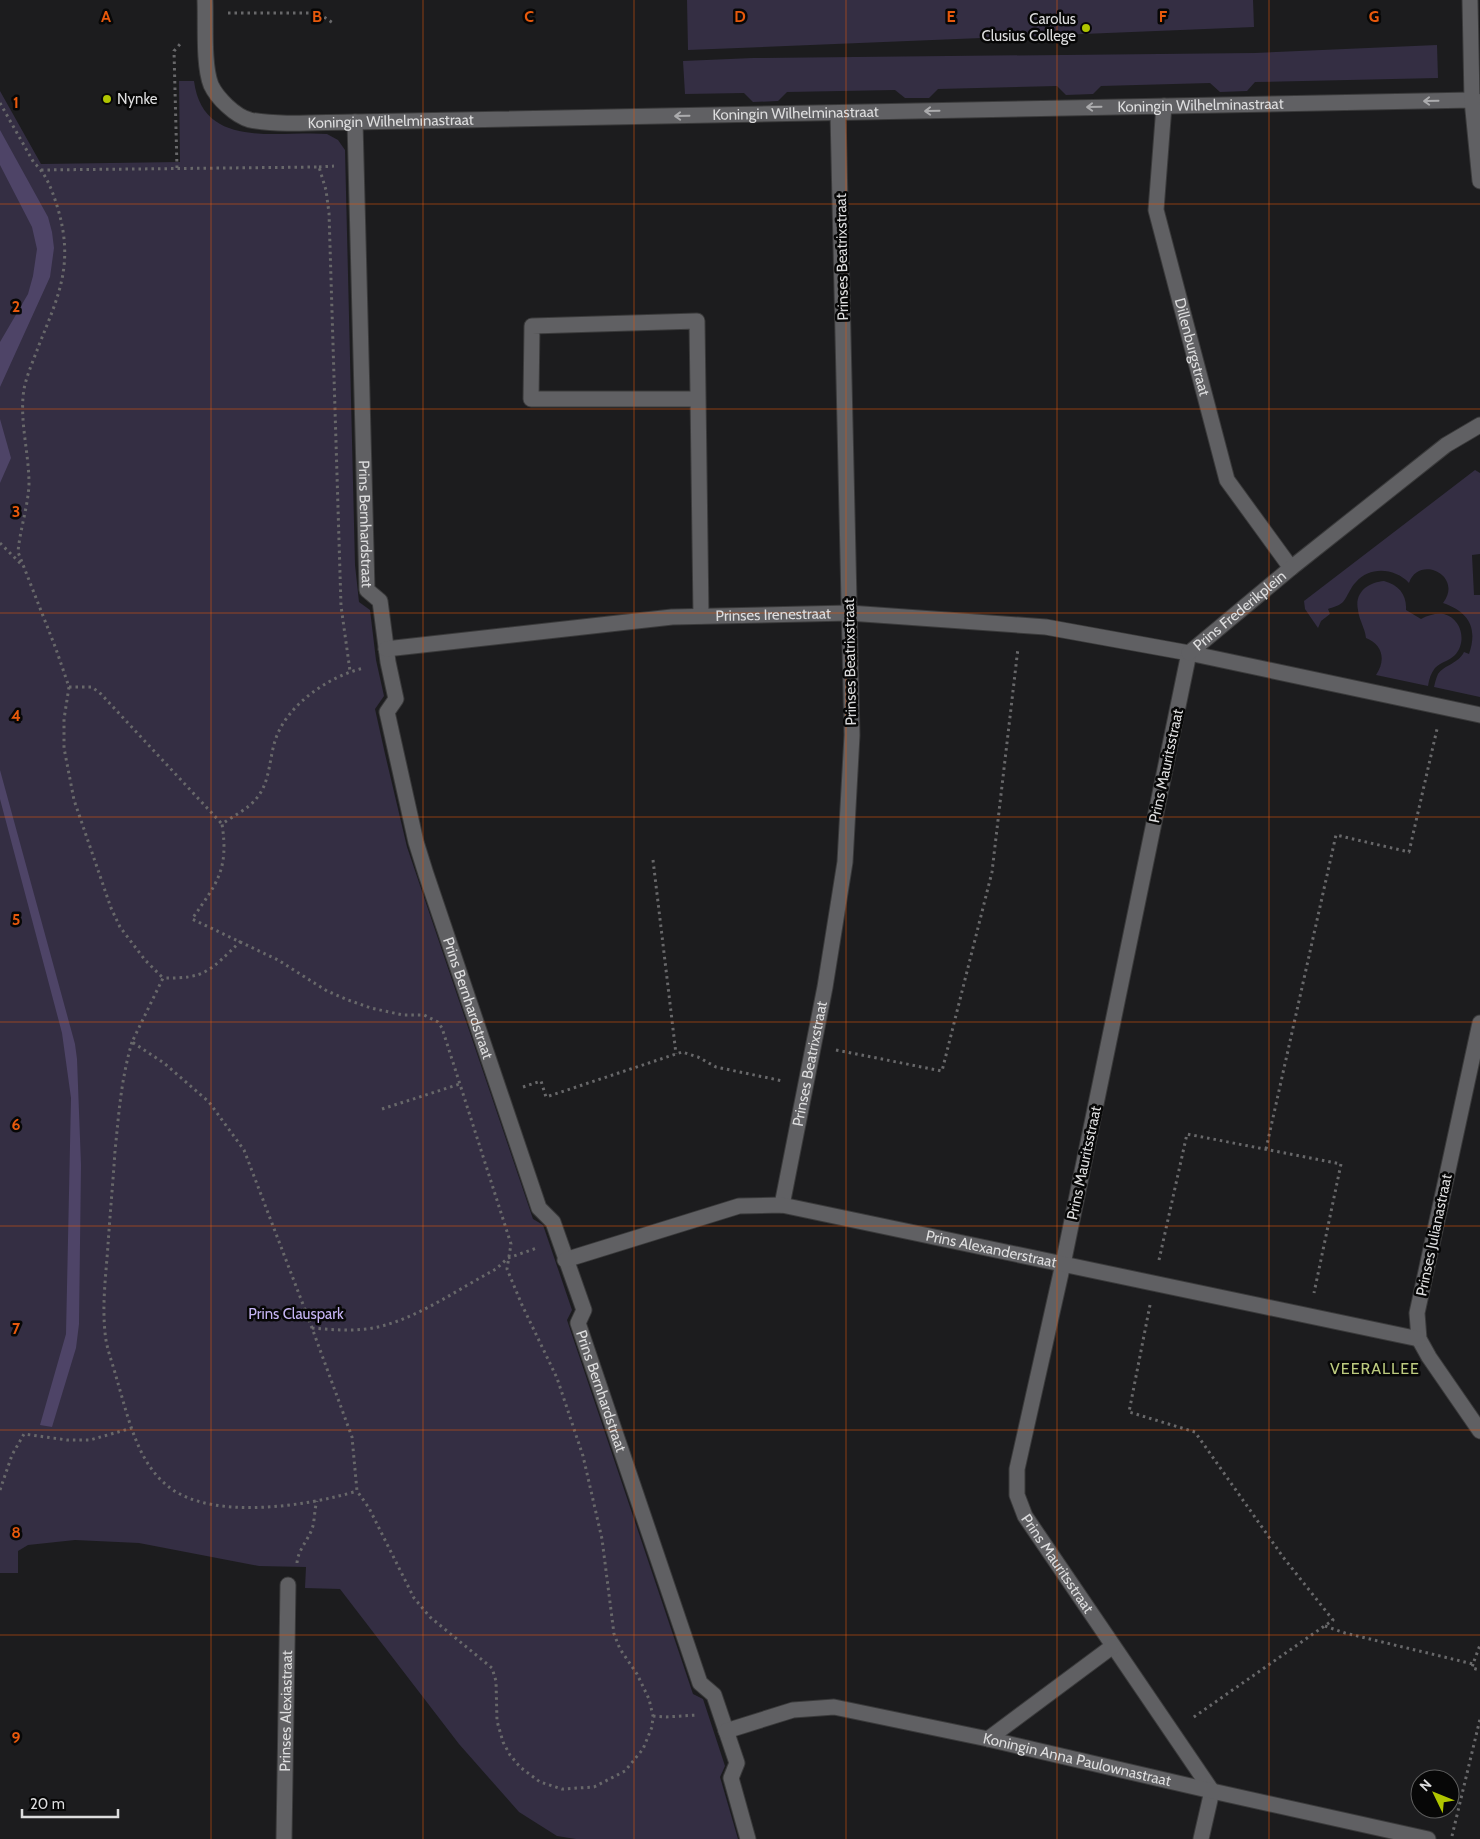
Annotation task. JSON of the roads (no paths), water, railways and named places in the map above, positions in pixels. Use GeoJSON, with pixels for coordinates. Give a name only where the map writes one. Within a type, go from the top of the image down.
{"type":"FeatureCollection","features":[{"type":"Feature","properties":{"kind":"street"},"geometry":{"type":"LineString","coordinates":[[1470,0],[1480,181]]}},
{"type":"Feature","properties":{"kind":"street","name":"Koningin Wilhelminastraat"},"geometry":{"type":"LineString","coordinates":[[206,6],[207,63],[211,84],[224,104],[249,120],[355,122],[1476,101]]}},
{"type":"Feature","properties":{"kind":"street","name":"Dillenburgstraat"},"geometry":{"type":"LineString","coordinates":[[1164,106],[1156,210],[1227,480],[1292,568]]}},
{"type":"Feature","properties":{"kind":"street","name":"Prinses Beatrixstraat"},"geometry":{"type":"LineString","coordinates":[[782,1205],[814,1045],[845,862],[852,735],[838,113]]}},
{"type":"Feature","properties":{"kind":"street","name":"Prins Bernhardstraat"},"geometry":{"type":"LineString","coordinates":[[355,122],[367,590],[380,602],[387,656],[396,700],[387,712],[416,842],[539,1208],[553,1222],[584,1310],[578,1323],[700,1683],[714,1695],[737,1762],[731,1778],[748,1839]]}},
{"type":"Feature","properties":{"kind":"street"},"geometry":{"type":"LineString","coordinates":[[698,399],[530,399],[532,326],[696,321],[698,399],[701,616]]}},
{"type":"Feature","properties":{"kind":"street","name":"Prins Frederikplein"},"geometry":{"type":"LineString","coordinates":[[1189,653],[1446,445],[1480,425]]}},
{"type":"Feature","properties":{"kind":"street","name":"Prinses Irenestraat"},"geometry":{"type":"LineString","coordinates":[[387,656],[662,618],[849,613],[1046,627],[1189,653]]}},
{"type":"Feature","properties":{"kind":"street","name":"Prins Frederikplein"},"geometry":{"type":"LineString","coordinates":[[1189,653],[1480,715]]}},
{"type":"Feature","properties":{"kind":"street","name":"Prins Mauritsstraat"},"geometry":{"type":"LineString","coordinates":[[1189,653],[1063,1264],[1017,1469],[1017,1495],[1025,1516],[1212,1791]]}},
{"type":"Feature","properties":{"kind":"street","name":"Prinses Julianastraat"},"geometry":{"type":"LineString","coordinates":[[1480,1023],[1417,1313],[1419,1339],[1429,1358],[1480,1431]]}},
{"type":"Feature","properties":{"kind":"street","name":"Prins Alexanderstraat"},"geometry":{"type":"LineString","coordinates":[[565,1260],[739,1206],[782,1205],[1419,1339]]}},
{"type":"Feature","properties":{"kind":"street","name":"Prinses Alexiastraat"},"geometry":{"type":"LineString","coordinates":[[284,1839],[288,1585]]}},
{"type":"Feature","properties":{"kind":"street"},"geometry":{"type":"LineString","coordinates":[[988,1739],[1113,1646]]}},
{"type":"Feature","properties":{"kind":"street","name":"Koningin Anna Paulownastraat"},"geometry":{"type":"LineString","coordinates":[[726,1731],[793,1710],[834,1707],[988,1739],[1428,1839]]}},
{"type":"Feature","properties":{"kind":"street"},"geometry":{"type":"LineString","coordinates":[[1200,1839],[1212,1791]]}},
{"type":"Feature","properties":{"kind":"place","name":"Carolus Clusius College"},"geometry":{"type":"Point","coordinates":[1086,28]}},
{"type":"Feature","properties":{"kind":"place","name":"Nynke"},"geometry":{"type":"Point","coordinates":[107,99]}},
{"type":"Feature","properties":{"kind":"district","name":"VEERALLEE"},"geometry":{"type":"Point","coordinates":[1375,1368]}},
{"type":"Feature","properties":{"kind":"park label","name":"Prins Clauspark"},"geometry":{"type":"Point","coordinates":[296,1314]}}]}
